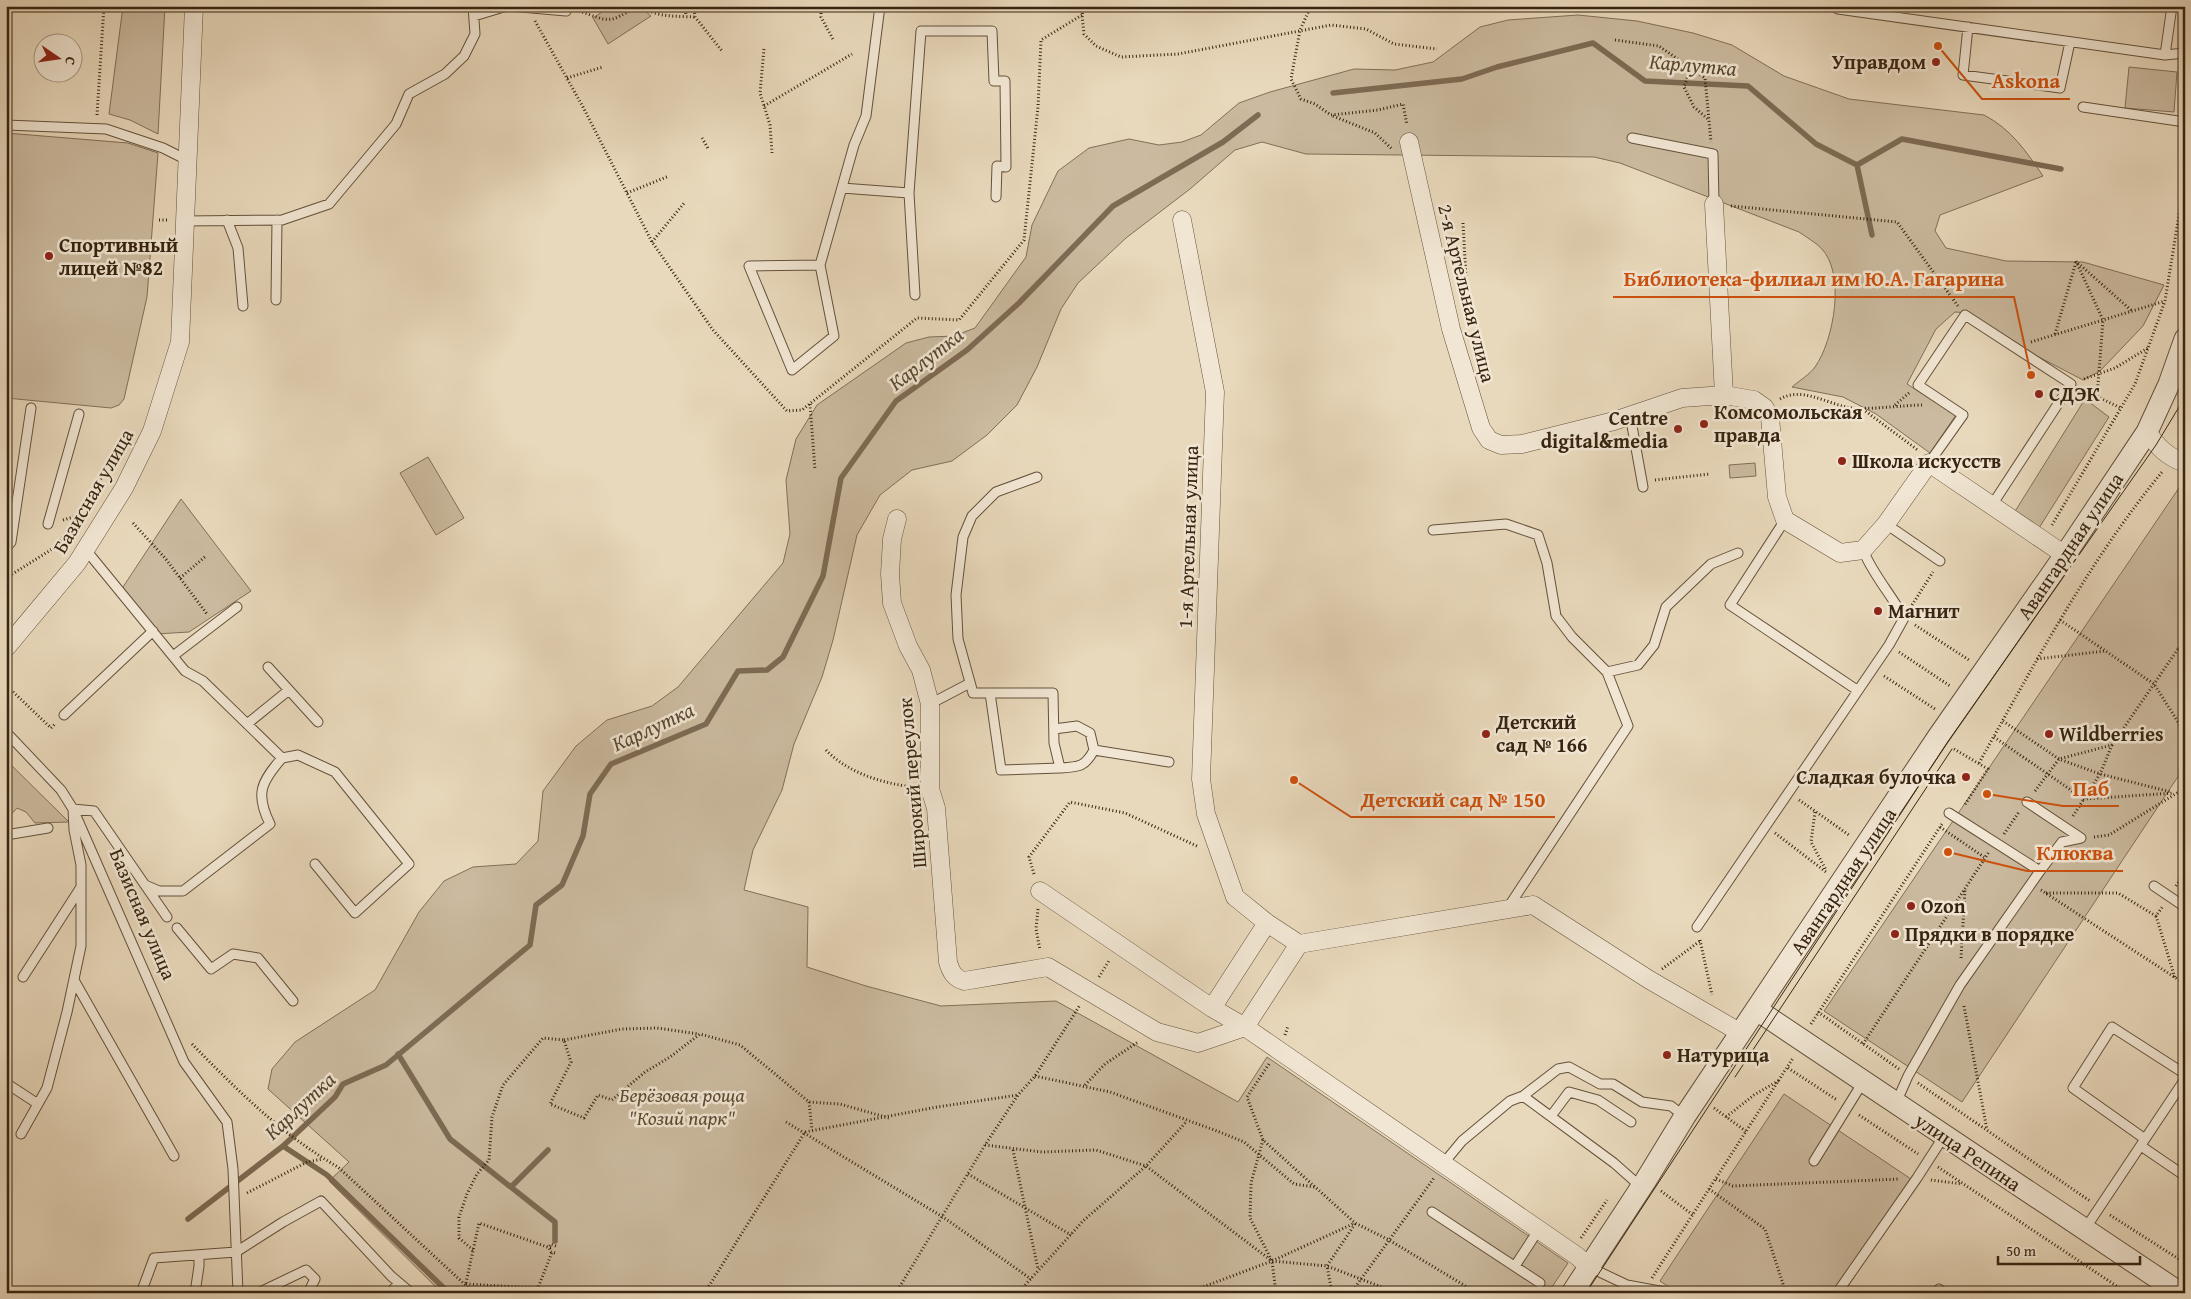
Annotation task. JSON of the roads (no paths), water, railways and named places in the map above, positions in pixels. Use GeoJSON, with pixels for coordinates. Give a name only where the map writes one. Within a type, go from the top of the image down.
{"type":"FeatureCollection","features":[{"type":"Feature","properties":{"kind":"street","name":"Базисная улица"},"geometry":{"type":"LineString","coordinates":[[6,648],[77,563],[124,488],[152,432],[180,342],[194,6]]}},
{"type":"Feature","properties":{"kind":"street","name":"2-я Артельная улица"},"geometry":{"type":"LineString","coordinates":[[1409,142],[1451,329],[1481,428],[1489,440],[1501,445],[1522,444],[1630,415]]}},
{"type":"Feature","properties":{"kind":"street"},"geometry":{"type":"LineString","coordinates":[[1714,204],[1724,394]]}},
{"type":"Feature","properties":{"kind":"street","name":"1-я Артельная улица"},"geometry":{"type":"LineString","coordinates":[[1182,220],[1215,392],[1201,779],[1206,814],[1219,856],[1235,897],[1299,944]]}},
{"type":"Feature","properties":{"kind":"street","name":"Авангардная улица"},"geometry":{"type":"LineString","coordinates":[[1572,1293],[1644,1184],[1685,1116],[1757,1010],[1936,727],[2065,555],[2147,432],[2169,384],[2185,339]]}},
{"type":"Feature","properties":{"kind":"street"},"geometry":{"type":"LineString","coordinates":[[1630,415],[1682,398],[1724,394],[1754,400],[1764,407],[1770,418],[1777,497],[1785,520],[1840,553],[1863,550],[1886,524],[1930,462],[2065,555]]}},
{"type":"Feature","properties":{"kind":"street"},"geometry":{"type":"LineString","coordinates":[[2147,432],[2156,445],[2178,461]]}},
{"type":"Feature","properties":{"kind":"street","name":"Широкий переулок"},"geometry":{"type":"LineString","coordinates":[[897,519],[892,538],[890,574],[892,603],[908,646],[921,670],[930,704],[930,789],[936,808],[948,962],[953,975],[958,979],[964,980],[1048,967],[1157,1032],[1198,1043],[1245,1026]]}},
{"type":"Feature","properties":{"kind":"street"},"geometry":{"type":"LineString","coordinates":[[1040,891],[1212,1008],[1245,1026],[1578,1256],[1589,1267]]}},
{"type":"Feature","properties":{"kind":"street"},"geometry":{"type":"LineString","coordinates":[[1245,1026],[1299,944],[1533,905],[1648,979],[1717,1017],[1741,1033]]}},
{"type":"Feature","properties":{"kind":"street"},"geometry":{"type":"LineString","coordinates":[[1212,1008],[1267,922]]}},
{"type":"Feature","properties":{"kind":"street","name":"улица Репина"},"geometry":{"type":"LineString","coordinates":[[1757,1010],[2180,1293]]}},
{"type":"Feature","properties":{"kind":"lane"},"geometry":{"type":"LineString","coordinates":[[185,221],[277,220],[329,204],[396,124],[409,94],[445,74],[464,56],[475,34],[473,6]]}},
{"type":"Feature","properties":{"kind":"lane"},"geometry":{"type":"LineString","coordinates":[[474,16],[508,6],[567,8]]}},
{"type":"Feature","properties":{"kind":"lane"},"geometry":{"type":"LineString","coordinates":[[820,266],[748,266],[792,370],[834,336],[820,266],[842,188],[866,116],[880,6]]}},
{"type":"Feature","properties":{"kind":"lane"},"geometry":{"type":"LineString","coordinates":[[1834,6],[1838,9],[2165,55],[2185,52]]}},
{"type":"Feature","properties":{"kind":"lane"},"geometry":{"type":"LineString","coordinates":[[2165,55],[2172,6]]}},
{"type":"Feature","properties":{"kind":"lane"},"geometry":{"type":"LineString","coordinates":[[1968,27],[1963,75],[2060,88],[2070,42]]}},
{"type":"Feature","properties":{"kind":"lane"},"geometry":{"type":"LineString","coordinates":[[915,295],[909,193],[921,31],[992,31],[994,81],[1005,81],[1006,167],[997,166],[996,198]]}},
{"type":"Feature","properties":{"kind":"lane"},"geometry":{"type":"LineString","coordinates":[[2083,107],[2185,122]]}},
{"type":"Feature","properties":{"kind":"lane"},"geometry":{"type":"LineString","coordinates":[[6,125],[106,130],[163,148],[188,160]]}},
{"type":"Feature","properties":{"kind":"lane"},"geometry":{"type":"LineString","coordinates":[[1632,138],[1713,154],[1714,204]]}},
{"type":"Feature","properties":{"kind":"lane"},"geometry":{"type":"LineString","coordinates":[[842,188],[909,193]]}},
{"type":"Feature","properties":{"kind":"lane"},"geometry":{"type":"LineString","coordinates":[[228,220],[238,248],[243,306]]}},
{"type":"Feature","properties":{"kind":"lane"},"geometry":{"type":"LineString","coordinates":[[276,300],[277,220]]}},
{"type":"Feature","properties":{"kind":"lane"},"geometry":{"type":"LineString","coordinates":[[1930,462],[1963,415],[1918,385],[1964,315],[2072,384],[1992,505]]}},
{"type":"Feature","properties":{"kind":"lane"},"geometry":{"type":"LineString","coordinates":[[6,548],[11,542],[31,408]]}},
{"type":"Feature","properties":{"kind":"lane"},"geometry":{"type":"LineString","coordinates":[[48,524],[79,414]]}},
{"type":"Feature","properties":{"kind":"lane"},"geometry":{"type":"LineString","coordinates":[[1630,415],[1642,484]]}},
{"type":"Feature","properties":{"kind":"lane"},"geometry":{"type":"LineString","coordinates":[[1037,477],[996,492],[972,516],[963,537],[956,595],[958,639],[973,693],[1053,693],[1054,743],[1060,768]]}},
{"type":"Feature","properties":{"kind":"lane"},"geometry":{"type":"LineString","coordinates":[[1785,520],[1730,605],[1857,690]]}},
{"type":"Feature","properties":{"kind":"lane"},"geometry":{"type":"LineString","coordinates":[[1433,530],[1506,524],[1538,535],[1547,563],[1556,616],[1572,637],[1607,672],[1628,726],[1507,910]]}},
{"type":"Feature","properties":{"kind":"lane"},"geometry":{"type":"LineString","coordinates":[[1886,524],[1940,561]]}},
{"type":"Feature","properties":{"kind":"lane"},"geometry":{"type":"LineString","coordinates":[[86,550],[185,671],[203,682],[282,758]]}},
{"type":"Feature","properties":{"kind":"lane"},"geometry":{"type":"LineString","coordinates":[[1697,927],[1888,645],[1904,618],[1894,600],[1870,568],[1863,550]]}},
{"type":"Feature","properties":{"kind":"lane"},"geometry":{"type":"LineString","coordinates":[[1607,672],[1638,665],[1654,646],[1666,607],[1711,564],[1738,553]]}},
{"type":"Feature","properties":{"kind":"lane"},"geometry":{"type":"LineString","coordinates":[[173,656],[237,607]]}},
{"type":"Feature","properties":{"kind":"lane"},"geometry":{"type":"LineString","coordinates":[[64,715],[153,631]]}},
{"type":"Feature","properties":{"kind":"lane"},"geometry":{"type":"LineString","coordinates":[[268,667],[318,722]]}},
{"type":"Feature","properties":{"kind":"lane"},"geometry":{"type":"LineString","coordinates":[[930,704],[970,683]]}},
{"type":"Feature","properties":{"kind":"lane"},"geometry":{"type":"LineString","coordinates":[[247,724],[289,690]]}},
{"type":"Feature","properties":{"kind":"lane"},"geometry":{"type":"LineString","coordinates":[[990,693],[1002,770],[1076,768],[1088,762],[1094,750],[1090,734],[1077,726],[1054,729]]}},
{"type":"Feature","properties":{"kind":"lane","name":"Базисная улица"},"geometry":{"type":"LineString","coordinates":[[6,732],[61,790],[73,809],[184,1062],[226,1122],[233,1170],[236,1252]]}},
{"type":"Feature","properties":{"kind":"lane"},"geometry":{"type":"LineString","coordinates":[[1094,750],[1170,762]]}},
{"type":"Feature","properties":{"kind":"lane"},"geometry":{"type":"LineString","coordinates":[[144,885],[159,891],[183,891],[270,824],[260,792],[267,776],[282,758],[298,755],[335,772],[409,864],[355,913],[315,864]]}},
{"type":"Feature","properties":{"kind":"lane"},"geometry":{"type":"LineString","coordinates":[[1896,1103],[1908,1076],[1960,985],[2062,842],[2081,838],[2026,802]]}},
{"type":"Feature","properties":{"kind":"lane"},"geometry":{"type":"LineString","coordinates":[[21,1134],[47,1088],[82,946],[81,865],[74,830],[73,809],[94,812],[121,848],[167,917]]}},
{"type":"Feature","properties":{"kind":"lane"},"geometry":{"type":"LineString","coordinates":[[1949,813],[2040,871]]}},
{"type":"Feature","properties":{"kind":"lane"},"geometry":{"type":"LineString","coordinates":[[6,830],[12,834],[48,828]]}},
{"type":"Feature","properties":{"kind":"lane"},"geometry":{"type":"LineString","coordinates":[[2154,886],[2185,907]]}},
{"type":"Feature","properties":{"kind":"lane"},"geometry":{"type":"LineString","coordinates":[[23,976],[81,887]]}},
{"type":"Feature","properties":{"kind":"lane"},"geometry":{"type":"LineString","coordinates":[[177,928],[211,969],[233,954],[258,958],[293,1001]]}},
{"type":"Feature","properties":{"kind":"lane"},"geometry":{"type":"LineString","coordinates":[[74,980],[174,1156]]}},
{"type":"Feature","properties":{"kind":"lane"},"geometry":{"type":"LineString","coordinates":[[2185,1074],[2112,1027],[2072,1088],[2185,1176]]}},
{"type":"Feature","properties":{"kind":"lane"},"geometry":{"type":"LineString","coordinates":[[1444,1164],[1462,1141],[1510,1101],[1523,1096],[1558,1069],[1568,1067],[1600,1084],[1613,1084],[1642,1102],[1670,1106],[1685,1116]]}},
{"type":"Feature","properties":{"kind":"lane"},"geometry":{"type":"LineString","coordinates":[[2085,1229],[2185,1079]]}},
{"type":"Feature","properties":{"kind":"lane"},"geometry":{"type":"LineString","coordinates":[[1814,1161],[1846,1106],[1863,1082]]}},
{"type":"Feature","properties":{"kind":"lane"},"geometry":{"type":"LineString","coordinates":[[6,1083],[38,1104]]}},
{"type":"Feature","properties":{"kind":"lane"},"geometry":{"type":"LineString","coordinates":[[1551,1116],[1569,1092],[1598,1100],[1631,1122]]}},
{"type":"Feature","properties":{"kind":"lane"},"geometry":{"type":"LineString","coordinates":[[1523,1096],[1644,1184]]}},
{"type":"Feature","properties":{"kind":"lane"},"geometry":{"type":"LineString","coordinates":[[1837,1293],[1917,1178],[1944,1135]]}},
{"type":"Feature","properties":{"kind":"lane"},"geometry":{"type":"LineString","coordinates":[[141,1293],[154,1258],[236,1252],[283,1222],[321,1201],[398,1283],[411,1293]]}},
{"type":"Feature","properties":{"kind":"lane"},"geometry":{"type":"LineString","coordinates":[[1432,1212],[1540,1283]]}},
{"type":"Feature","properties":{"kind":"lane"},"geometry":{"type":"LineString","coordinates":[[1515,1266],[1538,1229]]}},
{"type":"Feature","properties":{"kind":"lane"},"geometry":{"type":"LineString","coordinates":[[236,1252],[238,1293]]}},
{"type":"Feature","properties":{"kind":"lane"},"geometry":{"type":"LineString","coordinates":[[195,1293],[199,1254]]}},
{"type":"Feature","properties":{"kind":"lane"},"geometry":{"type":"LineString","coordinates":[[1589,1267],[1627,1289],[1670,1293]]}},
{"type":"Feature","properties":{"kind":"lane"},"geometry":{"type":"LineString","coordinates":[[258,1293],[306,1270],[315,1279],[308,1293]]}},
{"type":"Feature","properties":{"kind":"lane"},"geometry":{"type":"LineString","coordinates":[[391,1293],[398,1283]]}},
{"type":"Feature","properties":{"kind":"lane"},"geometry":{"type":"LineString","coordinates":[[1936,1293],[1938,1289],[1944,1293]]}},
{"type":"Feature","properties":{"kind":"waterway","name":"Карлутка"},"geometry":{"type":"LineString","coordinates":[[1333,93],[1462,79],[1497,67],[1593,43],[1645,81],[1748,86],[1816,144],[1857,165],[1902,139],[2061,169]]}},
{"type":"Feature","properties":{"kind":"waterway","name":"Карлутка"},"geometry":{"type":"LineString","coordinates":[[188,1219],[283,1146],[335,1097],[343,1084],[386,1065],[530,945],[536,905],[562,885],[583,836],[590,794],[611,764],[706,724],[738,671],[767,670],[783,657],[823,576],[841,478],[896,401],[967,350],[1019,303],[1113,206],[1223,142],[1258,115]]}},
{"type":"Feature","properties":{"kind":"waterway"},"geometry":{"type":"LineString","coordinates":[[1857,165],[1872,235]]}},
{"type":"Feature","properties":{"kind":"waterway"},"geometry":{"type":"LineString","coordinates":[[398,1054],[450,1139],[555,1222],[555,1241]]}},
{"type":"Feature","properties":{"kind":"waterway"},"geometry":{"type":"LineString","coordinates":[[283,1146],[327,1175],[449,1293]]}},
{"type":"Feature","properties":{"kind":"waterway"},"geometry":{"type":"LineString","coordinates":[[511,1187],[548,1150]]}},
{"type":"Feature","properties":{"kind":"tram line"},"geometry":{"type":"LineString","coordinates":[[1586,1293],[1947,743],[2156,445],[2179,407],[2185,392]]}},
{"type":"Feature","properties":{"kind":"tram line"},"geometry":{"type":"LineString","coordinates":[[1735,1077],[1952,749]]}},
{"type":"Feature","properties":{"kind":"place","name":"Askona"},"geometry":{"type":"Point","coordinates":[1938,46]}},
{"type":"Feature","properties":{"kind":"place","name":"Управдом"},"geometry":{"type":"Point","coordinates":[1936,62]}},
{"type":"Feature","properties":{"kind":"place","name":"Спортивный лицей №82"},"geometry":{"type":"Point","coordinates":[49,256]}},
{"type":"Feature","properties":{"kind":"place","name":"Библиотека-филиал им Ю.А. Гагарина"},"geometry":{"type":"Point","coordinates":[2031,375]}},
{"type":"Feature","properties":{"kind":"place","name":"СДЭК"},"geometry":{"type":"Point","coordinates":[2039,394]}},
{"type":"Feature","properties":{"kind":"place","name":"Комсомольская правда"},"geometry":{"type":"Point","coordinates":[1704,424]}},
{"type":"Feature","properties":{"kind":"place","name":"Centre digital&media"},"geometry":{"type":"Point","coordinates":[1678,429]}},
{"type":"Feature","properties":{"kind":"place","name":"Школа искусств"},"geometry":{"type":"Point","coordinates":[1842,461]}},
{"type":"Feature","properties":{"kind":"place","name":"Магнит"},"geometry":{"type":"Point","coordinates":[1878,611]}},
{"type":"Feature","properties":{"kind":"place","name":"Детский сад № 166"},"geometry":{"type":"Point","coordinates":[1486,734]}},
{"type":"Feature","properties":{"kind":"place","name":"Wildberries"},"geometry":{"type":"Point","coordinates":[2049,734]}},
{"type":"Feature","properties":{"kind":"place","name":"Сладкая булочка"},"geometry":{"type":"Point","coordinates":[1966,777]}},
{"type":"Feature","properties":{"kind":"place","name":"Детский сад № 150"},"geometry":{"type":"Point","coordinates":[1294,780]}},
{"type":"Feature","properties":{"kind":"place","name":"Паб"},"geometry":{"type":"Point","coordinates":[1987,794]}},
{"type":"Feature","properties":{"kind":"place","name":"Клюква"},"geometry":{"type":"Point","coordinates":[1948,852]}},
{"type":"Feature","properties":{"kind":"place","name":"Ozon"},"geometry":{"type":"Point","coordinates":[1911,906]}},
{"type":"Feature","properties":{"kind":"place","name":"Прядки в порядке"},"geometry":{"type":"Point","coordinates":[1895,934]}},
{"type":"Feature","properties":{"kind":"place","name":"Натурица"},"geometry":{"type":"Point","coordinates":[1667,1055]}},
{"type":"Feature","properties":{"kind":"park label","name":"Берёзовая роща \"Козий парк\""},"geometry":{"type":"Point","coordinates":[682,1106]}}]}
